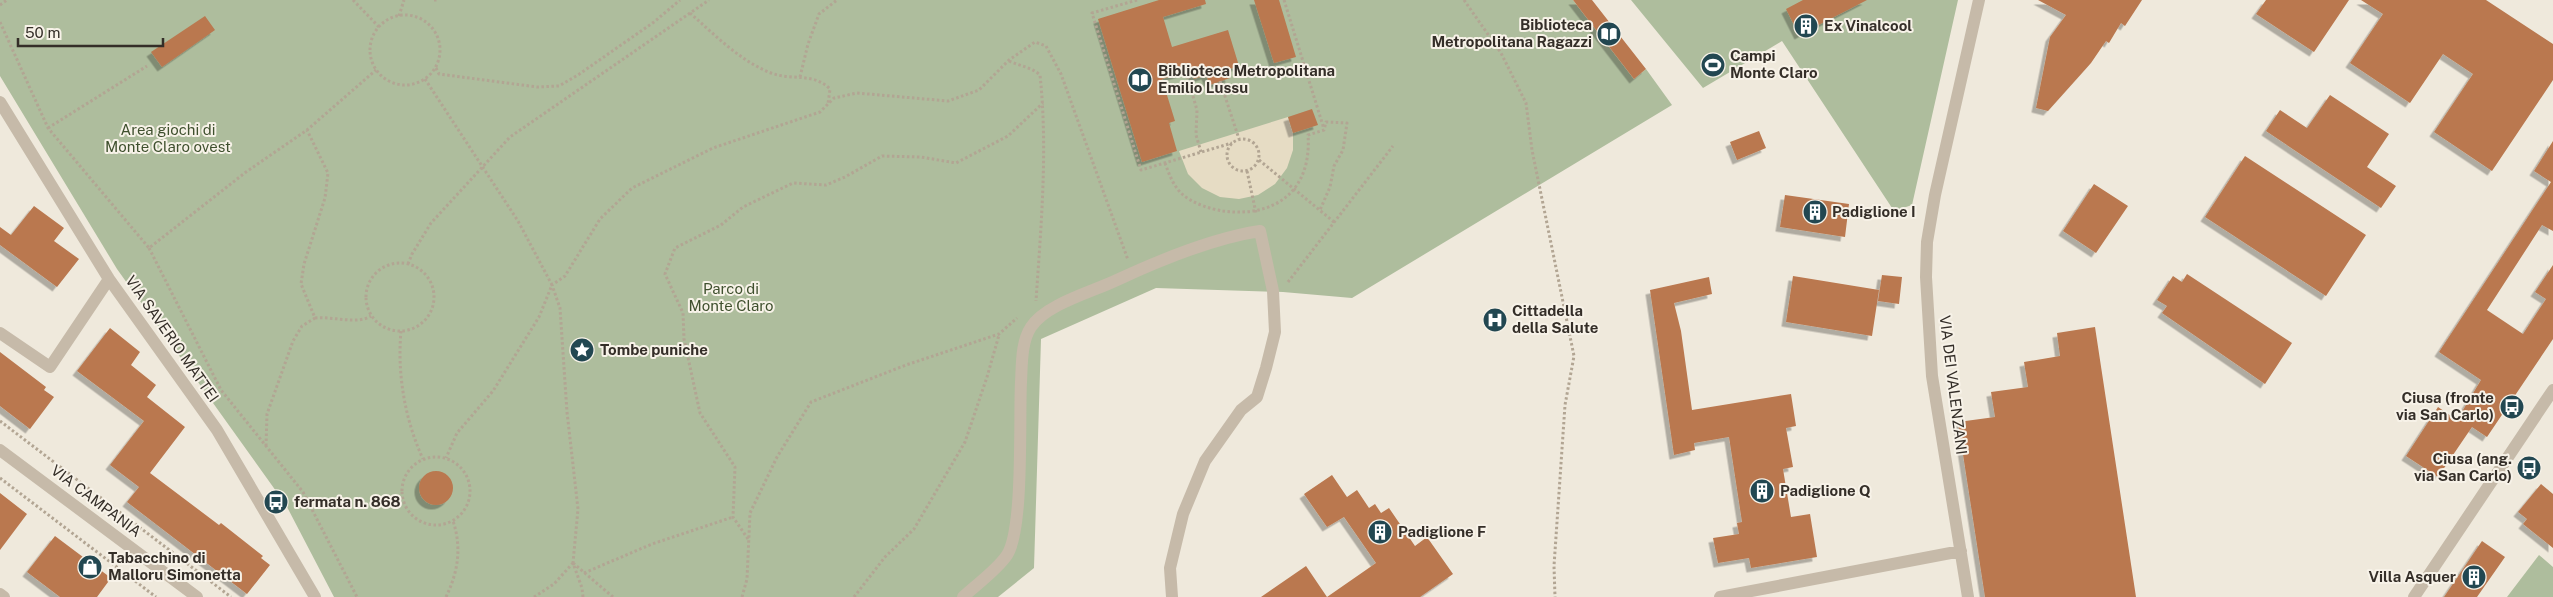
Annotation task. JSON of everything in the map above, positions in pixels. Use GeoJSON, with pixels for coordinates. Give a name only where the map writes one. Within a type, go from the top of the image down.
{"type":"FeatureCollection","features":[{"type":"Feature","properties":{"kind":"street","name":"VIA DEI VALENZANI"},"geometry":{"type":"LineString","coordinates":[[1968,597],[1932,376],[1927,319],[1926,261],[1935,195],[1979,0]]}},
{"type":"Feature","properties":{"kind":"street","name":"VIA SAVERIO MATTEI"},"geometry":{"type":"LineString","coordinates":[[0,102],[109,279],[217,430],[315,597]]}},
{"type":"Feature","properties":{"kind":"street"},"geometry":{"type":"LineString","coordinates":[[963,597],[1007,556],[1014,539],[1018,509],[1021,370],[1024,345],[1031,327],[1044,313],[1132,273],[1222,239],[1260,231],[1273,291],[1275,332],[1257,397],[1241,410],[1205,461],[1183,514],[1170,568],[1172,597]]}},
{"type":"Feature","properties":{"kind":"street"},"geometry":{"type":"LineString","coordinates":[[0,333],[50,367],[109,279]]}},
{"type":"Feature","properties":{"kind":"street"},"geometry":{"type":"LineString","coordinates":[[2414,597],[2553,390]]}},
{"type":"Feature","properties":{"kind":"street","name":"VIA CAMPANIA"},"geometry":{"type":"LineString","coordinates":[[0,450],[196,597]]}},
{"type":"Feature","properties":{"kind":"street"},"geometry":{"type":"LineString","coordinates":[[1720,597],[1961,551]]}},
{"type":"Feature","properties":{"kind":"street"},"geometry":{"type":"LineString","coordinates":[[0,594],[4,597]]}},
{"type":"Feature","properties":{"kind":"path"},"geometry":{"type":"LineString","coordinates":[[0,5],[7,0]]}},
{"type":"Feature","properties":{"kind":"path"},"geometry":{"type":"LineString","coordinates":[[353,0],[379,26]]}},
{"type":"Feature","properties":{"kind":"path"},"geometry":{"type":"LineString","coordinates":[[400,16],[404,0]]}},
{"type":"Feature","properties":{"kind":"path"},"geometry":{"type":"LineString","coordinates":[[434,0],[439,0]]}},
{"type":"Feature","properties":{"kind":"path"},"geometry":{"type":"LineString","coordinates":[[436,68],[439,74],[459,78],[537,86],[558,86],[578,75],[654,22],[680,0]]}},
{"type":"Feature","properties":{"kind":"path"},"geometry":{"type":"LineString","coordinates":[[408,264],[431,223],[483,168],[510,136],[709,0]]}},
{"type":"Feature","properties":{"kind":"path"},"geometry":{"type":"LineString","coordinates":[[800,77],[808,44],[819,14],[837,0]]}},
{"type":"Feature","properties":{"kind":"path"},"geometry":{"type":"LineString","coordinates":[[1137,0],[1092,13],[1141,170],[1232,143],[1239,139],[1247,139],[1259,149],[1259,160],[1252,168],[1247,171],[1236,169],[1229,163],[1227,152],[1232,143]]}},
{"type":"Feature","properties":{"kind":"path"},"geometry":{"type":"LineString","coordinates":[[1284,0],[1324,130]]}},
{"type":"Feature","properties":{"kind":"path"},"geometry":{"type":"LineString","coordinates":[[1464,0],[1501,53],[1526,103],[1532,150],[1574,356],[1566,405],[1554,566],[1555,597]]}},
{"type":"Feature","properties":{"kind":"path"},"geometry":{"type":"LineString","coordinates":[[690,13],[737,53],[772,73],[822,81],[830,89],[827,105]]}},
{"type":"Feature","properties":{"kind":"path"},"geometry":{"type":"LineString","coordinates":[[400,16],[422,19],[431,26],[437,35],[440,57],[436,68],[425,79],[407,86],[385,79],[376,70],[371,60],[370,48],[373,36],[379,26],[389,19],[400,16]]}},
{"type":"Feature","properties":{"kind":"path"},"geometry":{"type":"LineString","coordinates":[[0,22],[48,128],[149,248],[221,390],[303,492],[358,597]]}},
{"type":"Feature","properties":{"kind":"path"},"geometry":{"type":"LineString","coordinates":[[446,458],[457,433],[493,391],[539,317],[552,285],[565,276],[600,219],[632,188],[713,148],[820,112],[834,98],[857,93],[948,101],[980,90],[1009,60],[1035,42],[1046,46],[1061,74],[1132,273]]}},
{"type":"Feature","properties":{"kind":"path"},"geometry":{"type":"LineString","coordinates":[[1009,60],[1021,66],[1031,68],[1040,75],[1043,103],[1043,191],[1036,301],[1029,308]]}},
{"type":"Feature","properties":{"kind":"path"},"geometry":{"type":"LineString","coordinates":[[48,128],[147,66]]}},
{"type":"Feature","properties":{"kind":"path"},"geometry":{"type":"LineString","coordinates":[[149,248],[246,172],[307,130],[376,70]]}},
{"type":"Feature","properties":{"kind":"path"},"geometry":{"type":"LineString","coordinates":[[1186,72],[1197,110],[1196,135],[1202,152]]}},
{"type":"Feature","properties":{"kind":"path"},"geometry":{"type":"LineString","coordinates":[[425,79],[518,221],[552,285],[560,308],[566,412],[578,509],[573,563],[582,588],[582,597]]}},
{"type":"Feature","properties":{"kind":"path"},"geometry":{"type":"LineString","coordinates":[[1220,81],[1239,139]]}},
{"type":"Feature","properties":{"kind":"path"},"geometry":{"type":"LineString","coordinates":[[748,539],[733,517],[735,467],[700,413],[684,339],[683,313],[665,274],[675,248],[721,225],[743,208],[793,183],[826,185],[846,177],[882,156],[921,157],[956,163],[1008,136],[1043,103]]}},
{"type":"Feature","properties":{"kind":"path"},"geometry":{"type":"LineString","coordinates":[[1320,210],[1330,187],[1334,166],[1343,150],[1347,123],[1326,122],[1324,130]]}},
{"type":"Feature","properties":{"kind":"path"},"geometry":{"type":"LineString","coordinates":[[307,130],[328,173],[325,198],[304,264],[301,284],[315,318]]}},
{"type":"Feature","properties":{"kind":"path"},"geometry":{"type":"LineString","coordinates":[[1165,163],[1172,180],[1182,195],[1211,209],[1256,213],[1272,207],[1295,188],[1306,165],[1309,148],[1308,135],[1324,130]]}},
{"type":"Feature","properties":{"kind":"path"},"geometry":{"type":"LineString","coordinates":[[1287,282],[1393,146]]}},
{"type":"Feature","properties":{"kind":"path"},"geometry":{"type":"LineString","coordinates":[[1259,160],[1334,222]]}},
{"type":"Feature","properties":{"kind":"path"},"geometry":{"type":"LineString","coordinates":[[1247,171],[1260,231]]}},
{"type":"Feature","properties":{"kind":"path"},"geometry":{"type":"LineString","coordinates":[[392,264],[408,264],[423,272],[431,281],[434,303],[430,314],[423,323],[413,329],[390,330],[379,324],[371,316],[366,295],[374,276],[392,264]]}},
{"type":"Feature","properties":{"kind":"path"},"geometry":{"type":"LineString","coordinates":[[742,597],[747,579],[750,513],[763,483],[790,433],[811,402],[906,365],[999,334],[1021,314]]}},
{"type":"Feature","properties":{"kind":"path"},"geometry":{"type":"LineString","coordinates":[[266,446],[267,414],[293,341],[302,326],[315,318],[334,317],[363,321],[371,316]]}},
{"type":"Feature","properties":{"kind":"path"},"geometry":{"type":"LineString","coordinates":[[401,331],[400,348],[404,394],[412,430],[423,459]]}},
{"type":"Feature","properties":{"kind":"path"},"geometry":{"type":"LineString","coordinates":[[854,597],[885,557],[914,529],[965,442],[988,378],[999,334]]}},
{"type":"Feature","properties":{"kind":"path"},"geometry":{"type":"LineString","coordinates":[[0,421],[231,597]]}},
{"type":"Feature","properties":{"kind":"path"},"geometry":{"type":"LineString","coordinates":[[434,457],[446,458],[464,472],[469,482],[468,505],[462,514],[453,521],[443,525],[420,522],[405,507],[402,485],[406,474],[423,459],[434,457]]}},
{"type":"Feature","properties":{"kind":"path"},"geometry":{"type":"LineString","coordinates":[[0,478],[156,597]]}},
{"type":"Feature","properties":{"kind":"path"},"geometry":{"type":"LineString","coordinates":[[584,573],[686,531],[733,517]]}},
{"type":"Feature","properties":{"kind":"path"},"geometry":{"type":"LineString","coordinates":[[446,597],[455,579],[459,556],[458,535],[453,521]]}},
{"type":"Feature","properties":{"kind":"path"},"geometry":{"type":"LineString","coordinates":[[573,563],[613,597]]}},
{"type":"Feature","properties":{"kind":"path"},"geometry":{"type":"LineString","coordinates":[[534,597],[554,584],[573,563]]}},
{"type":"Feature","properties":{"kind":"green space","name":"Parco di Monte Claro"},"geometry":{"type":"Polygon","coordinates":[[[0,0],[1573,0],[1634,79],[1646,69],[1672,105],[1352,298],[1283,292],[1156,288],[1041,339],[1034,568],[998,597],[334,597],[286,505],[117,269],[0,76],[0,0]]]}},
{"type":"Feature","properties":{"kind":"green space"},"geometry":{"type":"Polygon","coordinates":[[[1631,0],[1958,0],[1912,205],[1894,211],[1782,41],[1703,88],[1631,0]]]}},
{"type":"Feature","properties":{"kind":"green space"},"geometry":{"type":"Polygon","coordinates":[[[2539,555],[2553,567],[2553,597],[2507,597],[2539,555]]]}},
{"type":"Feature","properties":{"kind":"shaded area"},"geometry":{"type":"Polygon","coordinates":[[[1288,117],[1293,133],[1293,150],[1287,168],[1275,184],[1258,195],[1239,199],[1220,197],[1202,188],[1188,174],[1179,151],[1288,117]]]}},
{"type":"Feature","properties":{"kind":"building","name":"Biblioteca Metropolitana Emilio Lussu"},"geometry":{"type":"Polygon","coordinates":[[[1159,0],[1205,0],[1206,4],[1163,17],[1172,47],[1228,30],[1239,66],[1227,70],[1230,78],[1210,85],[1206,75],[1194,79],[1192,70],[1162,79],[1175,121],[1169,123],[1177,151],[1142,162],[1098,19],[1159,0]]]}},
{"type":"Feature","properties":{"kind":"building","name":"Biblioteca Metropolitana Emilio Lussu"},"geometry":{"type":"Polygon","coordinates":[[[1254,0],[1279,0],[1296,57],[1274,63],[1254,0]]]}},
{"type":"Feature","properties":{"kind":"building","name":"Biblioteca Metropolitana Ragazzi"},"geometry":{"type":"Polygon","coordinates":[[[1573,0],[1592,0],[1646,69],[1634,79],[1573,0]]]}},
{"type":"Feature","properties":{"kind":"building","name":"Ex Vinalcool"},"geometry":{"type":"Polygon","coordinates":[[[1803,0],[1867,0],[1799,35],[1786,9],[1803,0]]]}},
{"type":"Feature","properties":{"kind":"building"},"geometry":{"type":"Polygon","coordinates":[[[2038,0],[2142,0],[2125,26],[2121,23],[2109,43],[2106,41],[2091,63],[2048,111],[2036,108],[2050,37],[2066,15],[2038,0]]]}},
{"type":"Feature","properties":{"kind":"building"},"geometry":{"type":"Polygon","coordinates":[[[2266,0],[2349,0],[2314,52],[2256,14],[2266,0]]]}},
{"type":"Feature","properties":{"kind":"building"},"geometry":{"type":"Polygon","coordinates":[[[2361,0],[2486,0],[2553,44],[2553,80],[2492,171],[2434,132],[2473,74],[2443,54],[2410,103],[2350,63],[2383,14],[2361,0]]]}},
{"type":"Feature","properties":{"kind":"building"},"geometry":{"type":"Polygon","coordinates":[[[205,16],[215,30],[162,67],[151,52],[205,16]]]}},
{"type":"Feature","properties":{"kind":"building"},"geometry":{"type":"Polygon","coordinates":[[[2330,95],[2389,134],[2367,167],[2396,186],[2381,208],[2266,131],[2280,110],[2307,128],[2330,95]]]}},
{"type":"Feature","properties":{"kind":"building"},"geometry":{"type":"Polygon","coordinates":[[[1312,109],[1318,125],[1293,133],[1288,117],[1312,109]]]}},
{"type":"Feature","properties":{"kind":"building"},"geometry":{"type":"Polygon","coordinates":[[[1759,131],[1766,148],[1737,160],[1730,142],[1759,131]]]}},
{"type":"Feature","properties":{"kind":"building"},"geometry":{"type":"Polygon","coordinates":[[[2553,141],[2553,231],[2542,225],[2487,310],[2523,334],[2546,299],[2535,292],[2553,265],[2553,339],[2487,437],[2472,427],[2438,477],[2406,456],[2438,407],[2457,420],[2481,380],[2439,352],[2551,182],[2534,171],[2553,141]]]}},
{"type":"Feature","properties":{"kind":"building"},"geometry":{"type":"Polygon","coordinates":[[[2245,156],[2366,235],[2326,296],[2205,217],[2245,156]]]}},
{"type":"Feature","properties":{"kind":"building"},"geometry":{"type":"Polygon","coordinates":[[[2094,184],[2128,206],[2096,253],[2063,231],[2094,184]]]}},
{"type":"Feature","properties":{"kind":"building","name":"Padiglione I"},"geometry":{"type":"Polygon","coordinates":[[[1785,195],[1849,204],[1845,237],[1780,227],[1785,195]]]}},
{"type":"Feature","properties":{"kind":"building"},"geometry":{"type":"Polygon","coordinates":[[[34,206],[64,228],[54,241],[79,259],[57,287],[0,245],[0,227],[11,235],[34,206]]]}},
{"type":"Feature","properties":{"kind":"building"},"geometry":{"type":"Polygon","coordinates":[[[2187,274],[2292,343],[2265,384],[2162,313],[2167,306],[2157,300],[2173,276],[2182,282],[2187,274]]]}},
{"type":"Feature","properties":{"kind":"building"},"geometry":{"type":"Polygon","coordinates":[[[1882,275],[1902,277],[1899,304],[1878,301],[1882,275]]]}},
{"type":"Feature","properties":{"kind":"building"},"geometry":{"type":"Polygon","coordinates":[[[1793,276],[1879,290],[1872,336],[1786,322],[1793,276]]]}},
{"type":"Feature","properties":{"kind":"building","name":"Padiglione Q"},"geometry":{"type":"Polygon","coordinates":[[[1709,277],[1712,294],[1674,303],[1681,331],[1692,410],[1791,394],[1796,426],[1786,428],[1793,467],[1783,469],[1791,517],[1810,514],[1817,557],[1751,568],[1749,558],[1718,563],[1713,538],[1739,534],[1737,523],[1742,522],[1729,437],[1694,443],[1695,450],[1674,455],[1650,290],[1709,277]]]}},
{"type":"Feature","properties":{"kind":"building"},"geometry":{"type":"Polygon","coordinates":[[[2095,327],[2136,597],[1985,597],[1958,422],[1995,417],[1991,392],[2028,387],[2024,362],[2060,356],[2057,333],[2095,327]]]}},
{"type":"Feature","properties":{"kind":"building"},"geometry":{"type":"Polygon","coordinates":[[[110,328],[140,352],[131,365],[156,385],[147,397],[185,427],[150,473],[219,525],[221,523],[263,556],[261,558],[270,565],[247,594],[127,502],[139,487],[110,465],[144,421],[77,371],[110,328]]]}},
{"type":"Feature","properties":{"kind":"building"},"geometry":{"type":"Polygon","coordinates":[[[0,352],[46,387],[44,390],[54,397],[30,429],[0,406],[0,352]]]}},
{"type":"Feature","properties":{"kind":"building"},"geometry":{"type":"Polygon","coordinates":[[[436,471],[448,476],[453,488],[448,500],[436,505],[424,500],[419,488],[424,476],[436,471]]]}},
{"type":"Feature","properties":{"kind":"building","name":"Padiglione F"},"geometry":{"type":"Polygon","coordinates":[[[1332,475],[1347,497],[1357,490],[1369,508],[1375,504],[1381,513],[1389,508],[1415,546],[1427,537],[1453,574],[1420,597],[1327,597],[1376,563],[1344,517],[1327,527],[1304,494],[1332,475]]]}},
{"type":"Feature","properties":{"kind":"building"},"geometry":{"type":"Polygon","coordinates":[[[2541,484],[2553,494],[2553,548],[2523,524],[2527,519],[2518,512],[2541,484]]]}},
{"type":"Feature","properties":{"kind":"building"},"geometry":{"type":"Polygon","coordinates":[[[0,493],[27,514],[0,550],[0,493]]]}},
{"type":"Feature","properties":{"kind":"building"},"geometry":{"type":"Polygon","coordinates":[[[55,536],[111,578],[97,597],[60,597],[27,572],[55,536]]]}},
{"type":"Feature","properties":{"kind":"building","name":"Villa Asquer"},"geometry":{"type":"Polygon","coordinates":[[[2482,541],[2505,557],[2477,597],[2444,597],[2482,541]]]}},
{"type":"Feature","properties":{"kind":"building"},"geometry":{"type":"Polygon","coordinates":[[[1306,566],[1327,597],[1261,597],[1306,566]]]}},
{"type":"Feature","properties":{"kind":"place","name":"Ex Vinalcool"},"geometry":{"type":"Point","coordinates":[1806,26]}},
{"type":"Feature","properties":{"kind":"place","name":"Biblioteca Metropolitana Ragazzi"},"geometry":{"type":"Point","coordinates":[1609,34]}},
{"type":"Feature","properties":{"kind":"place","name":"Campi Monte Claro"},"geometry":{"type":"Point","coordinates":[1713,65]}},
{"type":"Feature","properties":{"kind":"place","name":"Biblioteca Metropolitana Emilio Lussu"},"geometry":{"type":"Point","coordinates":[1140,80]}},
{"type":"Feature","properties":{"kind":"place","name":"Padiglione I"},"geometry":{"type":"Point","coordinates":[1815,212]}},
{"type":"Feature","properties":{"kind":"place","name":"Cittadella della Salute"},"geometry":{"type":"Point","coordinates":[1495,320]}},
{"type":"Feature","properties":{"kind":"place","name":"Tombe puniche"},"geometry":{"type":"Point","coordinates":[582,350]}},
{"type":"Feature","properties":{"kind":"place","name":"Ciusa (fronte via San Carlo)"},"geometry":{"type":"Point","coordinates":[2512,407]}},
{"type":"Feature","properties":{"kind":"place","name":"Ciusa (ang. via San Carlo)"},"geometry":{"type":"Point","coordinates":[2529,468]}},
{"type":"Feature","properties":{"kind":"place","name":"Padiglione Q"},"geometry":{"type":"Point","coordinates":[1762,491]}},
{"type":"Feature","properties":{"kind":"place","name":"fermata n. 868"},"geometry":{"type":"Point","coordinates":[276,502]}},
{"type":"Feature","properties":{"kind":"place","name":"Padiglione F"},"geometry":{"type":"Point","coordinates":[1380,532]}},
{"type":"Feature","properties":{"kind":"place","name":"Tabacchino di Malloru Simonetta"},"geometry":{"type":"Point","coordinates":[90,567]}},
{"type":"Feature","properties":{"kind":"place","name":"Villa Asquer"},"geometry":{"type":"Point","coordinates":[2474,577]}},
{"type":"Feature","properties":{"kind":"park label","name":"Area giochi di Monte Claro ovest"},"geometry":{"type":"Point","coordinates":[168,138]}}]}
